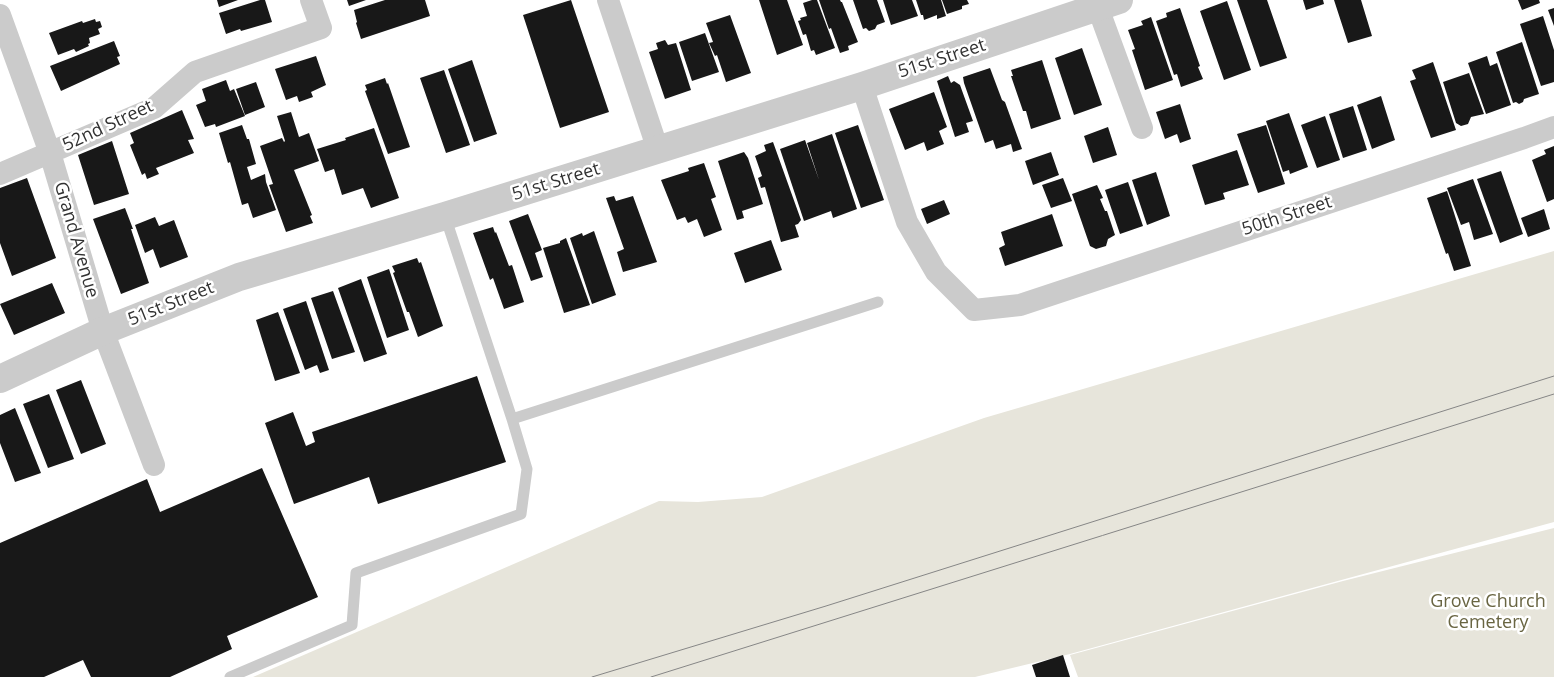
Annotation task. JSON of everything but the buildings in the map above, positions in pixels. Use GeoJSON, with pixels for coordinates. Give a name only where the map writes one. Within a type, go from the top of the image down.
{"type":"FeatureCollection","features":[{"type":"Feature","properties":{"kind":"street","name":"52nd Street"},"geometry":{"type":"LineString","coordinates":[[0,174],[154,108],[195,72],[321,28],[311,0]]}},
{"type":"Feature","properties":{"kind":"street"},"geometry":{"type":"LineString","coordinates":[[608,0],[658,150]]}},
{"type":"Feature","properties":{"kind":"street"},"geometry":{"type":"LineString","coordinates":[[1109,4],[1142,128]]}},
{"type":"Feature","properties":{"kind":"street","name":"51st Street"},"geometry":{"type":"LineString","coordinates":[[0,379],[103,332],[239,277],[445,216],[862,86],[1109,4]]}},
{"type":"Feature","properties":{"kind":"street","name":"Grand Avenue"},"geometry":{"type":"LineString","coordinates":[[0,15],[50,153],[103,332],[154,465]]}},
{"type":"Feature","properties":{"kind":"street","name":"50th Street"},"geometry":{"type":"LineString","coordinates":[[862,86],[907,222],[936,272],[974,310],[1020,305],[1554,127]]}},
{"type":"Feature","properties":{"kind":"lane"},"geometry":{"type":"LineString","coordinates":[[230,677],[352,625],[356,573],[522,514],[527,469],[445,216]]}},
{"type":"Feature","properties":{"kind":"lane"},"geometry":{"type":"LineString","coordinates":[[512,419],[878,302]]}},
{"type":"Feature","properties":{"kind":"green space"},"geometry":{"type":"Polygon","coordinates":[[[1554,251],[1554,522],[1070,654],[975,677],[253,677],[659,501],[698,502],[762,497],[984,418],[1554,251]]]}},
{"type":"Feature","properties":{"kind":"green space","name":"Grove Church Cemetery"},"geometry":{"type":"Polygon","coordinates":[[[1554,528],[1554,677],[1078,677],[1070,655],[1343,581],[1554,528]]]}},
{"type":"Feature","properties":{"kind":"tram line"},"geometry":{"type":"LineString","coordinates":[[592,677],[826,606],[1554,376]]}},
{"type":"Feature","properties":{"kind":"tram line"},"geometry":{"type":"LineString","coordinates":[[651,677],[1554,394]]}}]}
